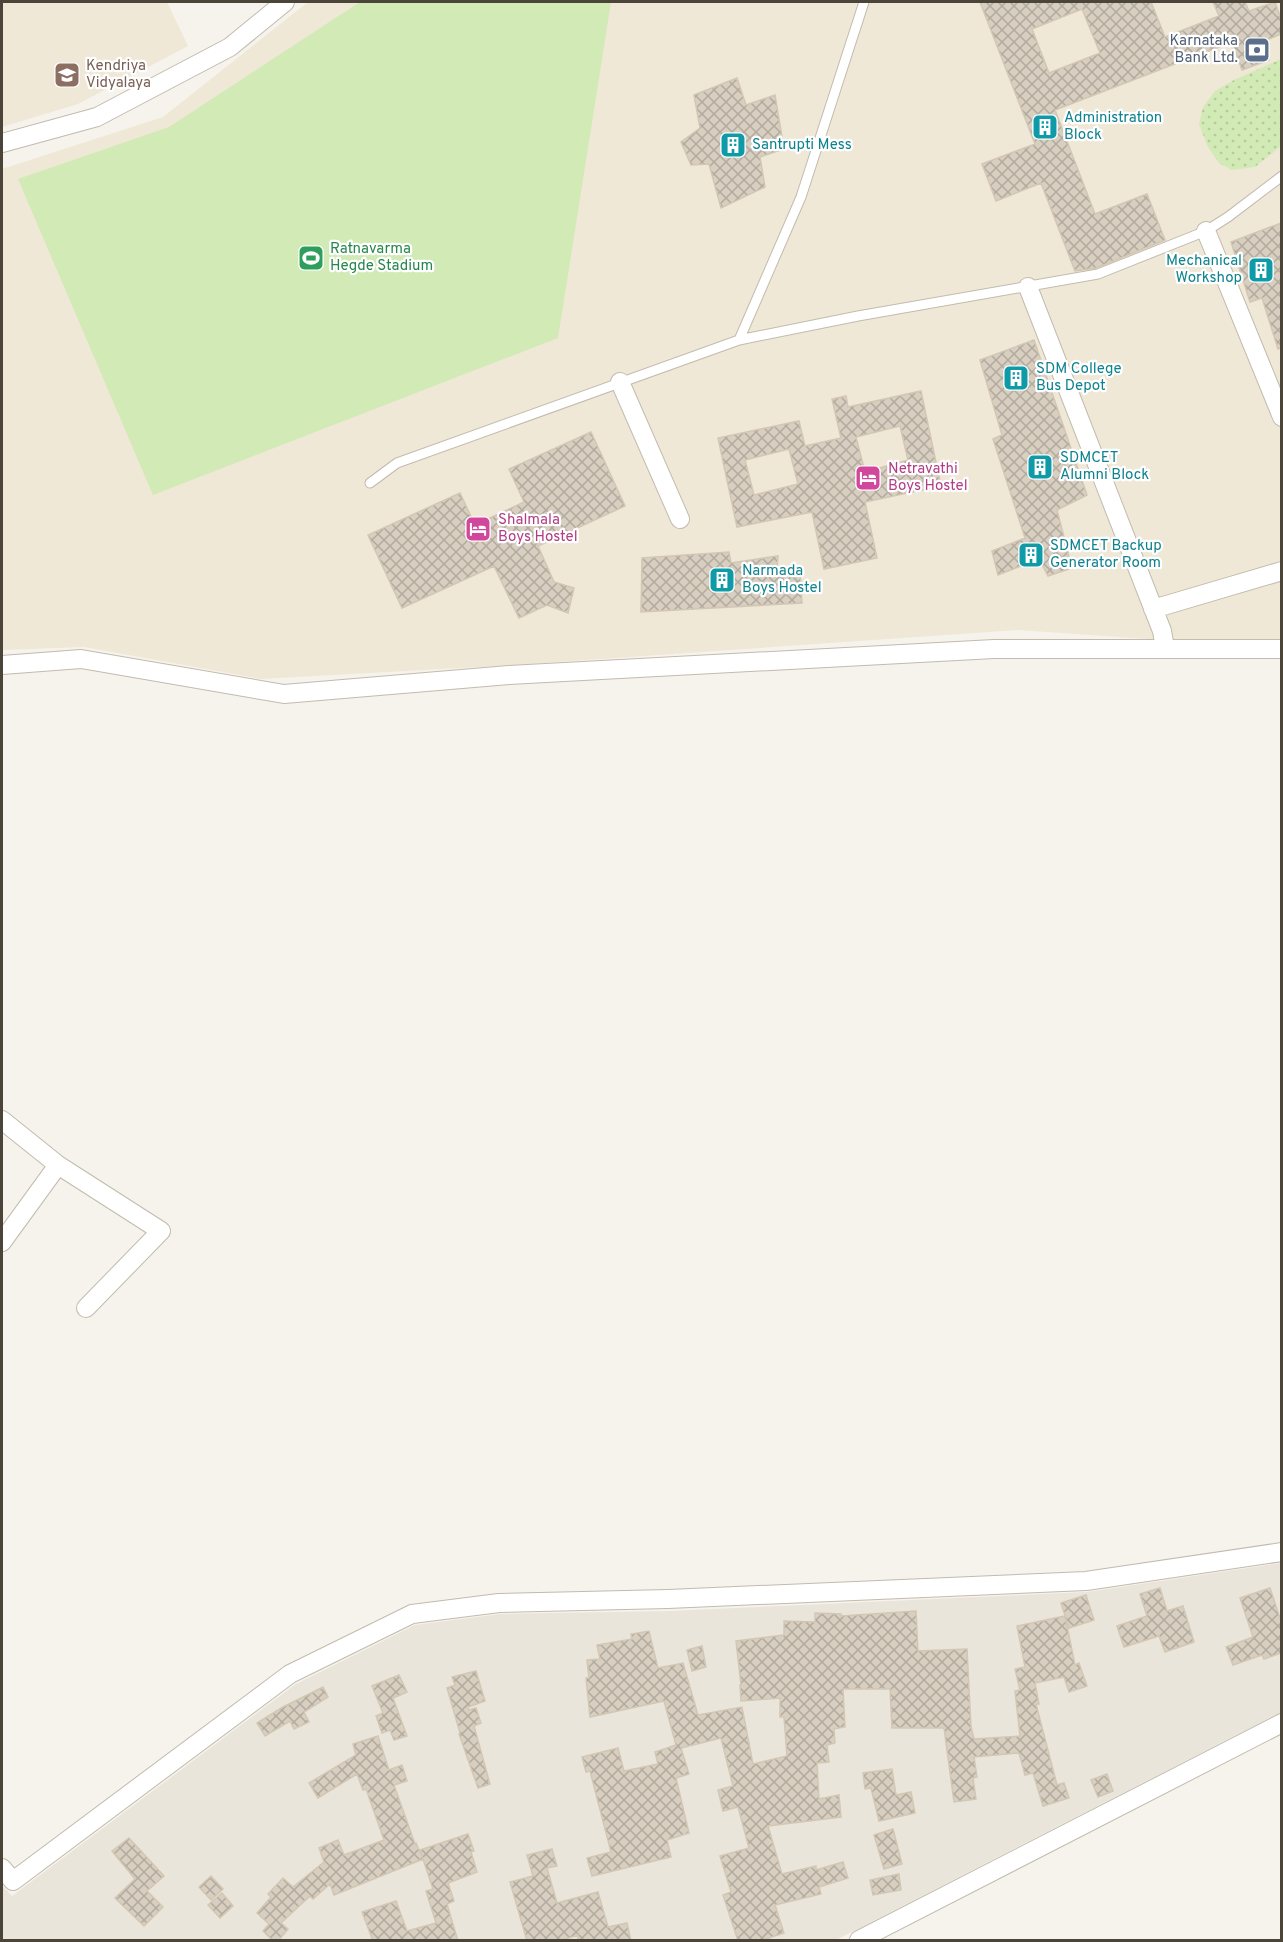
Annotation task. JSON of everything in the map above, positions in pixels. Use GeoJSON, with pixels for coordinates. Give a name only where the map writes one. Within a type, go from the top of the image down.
{"type":"FeatureCollection","features":[{"type":"Feature","properties":{"kind":"street"},"geometry":{"type":"LineString","coordinates":[[2,143],[97,117],[230,47],[285,2]]}},
{"type":"Feature","properties":{"kind":"street"},"geometry":{"type":"LineString","coordinates":[[1206,231],[1277,395],[1281,417]]}},
{"type":"Feature","properties":{"kind":"street"},"geometry":{"type":"LineString","coordinates":[[1028,287],[1162,631],[1165,648]]}},
{"type":"Feature","properties":{"kind":"street"},"geometry":{"type":"LineString","coordinates":[[620,382],[680,519]]}},
{"type":"Feature","properties":{"kind":"street"},"geometry":{"type":"LineString","coordinates":[[1153,609],[1281,571]]}},
{"type":"Feature","properties":{"kind":"street"},"geometry":{"type":"LineString","coordinates":[[2,665],[81,659],[284,694],[509,675],[947,651],[1281,649]]}},
{"type":"Feature","properties":{"kind":"street"},"geometry":{"type":"LineString","coordinates":[[2,1120],[58,1165],[161,1232],[86,1308]]}},
{"type":"Feature","properties":{"kind":"street"},"geometry":{"type":"LineString","coordinates":[[2,1242],[58,1165]]}},
{"type":"Feature","properties":{"kind":"street"},"geometry":{"type":"LineString","coordinates":[[2,1868],[13,1881],[290,1674],[412,1614],[499,1602],[668,1599],[1086,1581],[1281,1552]]}},
{"type":"Feature","properties":{"kind":"street"},"geometry":{"type":"LineString","coordinates":[[859,1941],[1281,1723]]}},
{"type":"Feature","properties":{"kind":"lane"},"geometry":{"type":"LineString","coordinates":[[739,340],[801,197],[864,2]]}},
{"type":"Feature","properties":{"kind":"lane"},"geometry":{"type":"LineString","coordinates":[[370,483],[397,463],[739,340],[858,316],[1098,274],[1206,231],[1281,176]]}},
{"type":"Feature","properties":{"kind":"shaded area","name":"Kendriya Vidyalaya"},"geometry":{"type":"Polygon","coordinates":[[[2,2],[167,2],[188,46],[78,104],[2,127],[2,2]]]}},
{"type":"Feature","properties":{"kind":"shaded area"},"geometry":{"type":"Polygon","coordinates":[[[308,2],[1281,2],[1281,640],[1163,640],[1018,630],[514,665],[261,679],[84,647],[2,650],[2,169],[163,117],[308,2]]]}},
{"type":"Feature","properties":{"kind":"shaded area"},"geometry":{"type":"Polygon","coordinates":[[[1281,1563],[1281,1714],[836,1940],[2,1940],[2,1885],[12,1896],[296,1684],[415,1625],[500,1614],[669,1611],[1087,1592],[1281,1563]]]}},
{"type":"Feature","properties":{"kind":"green space","name":"Ratnavarma Hegde Stadium"},"geometry":{"type":"Polygon","coordinates":[[[360,2],[611,2],[558,338],[153,495],[18,179],[169,127],[360,2]]]}},
{"type":"Feature","properties":{"kind":"green space"},"geometry":{"type":"Polygon","coordinates":[[[1281,59],[1281,146],[1255,167],[1232,170],[1219,163],[1208,147],[1199,124],[1203,107],[1215,91],[1281,59]]]}},
{"type":"Feature","properties":{"kind":"building","name":"Administration Block"},"geometry":{"type":"Polygon","coordinates":[[[980,2],[1151,2],[1165,37],[1219,16],[1213,2],[1245,2],[1249,11],[1275,2],[1281,19],[1281,34],[1262,42],[1269,60],[1242,70],[1232,42],[1055,110],[1095,214],[1147,194],[1165,240],[1096,268],[1075,271],[1041,183],[996,201],[982,164],[1035,144],[980,2]],[[1082,9],[1032,29],[1049,73],[1100,53],[1082,9]]]}},
{"type":"Feature","properties":{"kind":"building","name":"Santrupti Mess"},"geometry":{"type":"Polygon","coordinates":[[[737,78],[746,105],[775,95],[784,149],[760,157],[765,187],[721,208],[709,164],[691,165],[681,142],[700,128],[694,95],[737,78]]]}},
{"type":"Feature","properties":{"kind":"building","name":"Mechanical Workshop"},"geometry":{"type":"Polygon","coordinates":[[[1281,223],[1281,348],[1278,349],[1262,298],[1250,302],[1231,242],[1281,223]]]}},
{"type":"Feature","properties":{"kind":"building"},"geometry":{"type":"Polygon","coordinates":[[[1034,340],[1087,495],[1057,510],[1072,568],[1048,576],[1039,559],[998,575],[992,551],[1025,538],[993,439],[1002,435],[980,360],[1034,340]]]}},
{"type":"Feature","properties":{"kind":"building","name":"Netravathi Boys Hostel"},"geometry":{"type":"Polygon","coordinates":[[[921,391],[941,486],[865,502],[877,558],[824,569],[812,512],[737,527],[718,438],[799,421],[805,446],[841,438],[832,399],[846,396],[848,407],[921,391]],[[900,426],[856,437],[865,472],[908,460],[900,426]],[[789,449],[745,460],[754,495],[798,484],[789,449]]]}},
{"type":"Feature","properties":{"kind":"building","name":"Shalmala Boys Hostel"},"geometry":{"type":"Polygon","coordinates":[[[591,432],[625,506],[538,546],[554,582],[574,588],[568,613],[547,605],[519,618],[494,566],[402,608],[368,535],[460,493],[475,525],[524,502],[509,469],[591,432]]]}},
{"type":"Feature","properties":{"kind":"building","name":"Narmada Boys Hostel"},"geometry":{"type":"Polygon","coordinates":[[[729,552],[731,563],[778,556],[777,570],[800,569],[802,603],[641,612],[642,558],[729,552]]]}},
{"type":"Feature","properties":{"kind":"building"},"geometry":{"type":"Polygon","coordinates":[[[1160,1588],[1167,1611],[1183,1606],[1194,1642],[1165,1652],[1159,1636],[1124,1647],[1117,1626],[1147,1616],[1140,1594],[1160,1588]]]}},
{"type":"Feature","properties":{"kind":"building"},"geometry":{"type":"Polygon","coordinates":[[[1270,1588],[1281,1621],[1281,1653],[1264,1659],[1262,1655],[1233,1665],[1226,1647],[1253,1637],[1240,1598],[1270,1588]]]}},
{"type":"Feature","properties":{"kind":"building"},"geometry":{"type":"Polygon","coordinates":[[[1086,1595],[1094,1620],[1069,1628],[1061,1603],[1086,1595]]]}},
{"type":"Feature","properties":{"kind":"building"},"geometry":{"type":"Polygon","coordinates":[[[916,1611],[918,1651],[967,1649],[971,1727],[974,1739],[1020,1736],[1015,1691],[1020,1690],[1015,1669],[1025,1667],[1017,1626],[1065,1616],[1075,1665],[1079,1663],[1087,1686],[1069,1692],[1064,1677],[1035,1683],[1039,1704],[1036,1704],[1057,1785],[1064,1783],[1069,1798],[1043,1806],[1033,1773],[1025,1775],[1019,1753],[974,1757],[977,1777],[973,1778],[976,1799],[954,1802],[944,1728],[892,1728],[890,1689],[843,1689],[845,1727],[834,1729],[835,1743],[827,1745],[829,1762],[817,1763],[819,1799],[839,1795],[841,1817],[768,1826],[782,1874],[816,1866],[816,1870],[843,1862],[848,1878],[819,1887],[821,1894],[775,1905],[784,1933],[760,1941],[738,1941],[723,1895],[731,1892],[720,1856],[749,1848],[738,1807],[723,1811],[718,1790],[733,1786],[721,1738],[681,1748],[689,1774],[676,1778],[689,1833],[667,1840],[671,1857],[592,1876],[587,1858],[611,1852],[590,1771],[586,1772],[582,1757],[618,1748],[624,1771],[658,1764],[655,1752],[676,1745],[664,1701],[590,1717],[586,1678],[589,1678],[587,1660],[600,1659],[597,1645],[632,1639],[631,1634],[649,1631],[658,1668],[683,1663],[698,1715],[742,1707],[753,1764],[787,1756],[784,1717],[780,1717],[780,1698],[741,1701],[736,1641],[784,1635],[784,1621],[815,1622],[815,1613],[841,1614],[841,1616],[916,1611]]]}},
{"type":"Feature","properties":{"kind":"building"},"geometry":{"type":"Polygon","coordinates":[[[702,1646],[706,1667],[692,1671],[687,1650],[702,1646]]]}},
{"type":"Feature","properties":{"kind":"building"},"geometry":{"type":"Polygon","coordinates":[[[476,1671],[485,1701],[468,1707],[469,1710],[476,1708],[481,1723],[474,1726],[490,1784],[478,1788],[459,1734],[447,1688],[455,1685],[452,1677],[476,1671]]]}},
{"type":"Feature","properties":{"kind":"building"},"geometry":{"type":"Polygon","coordinates":[[[399,1675],[407,1692],[393,1698],[407,1736],[394,1740],[390,1730],[382,1733],[376,1716],[383,1713],[372,1686],[399,1675]]]}},
{"type":"Feature","properties":{"kind":"building"},"geometry":{"type":"Polygon","coordinates":[[[323,1687],[328,1697],[304,1712],[309,1722],[294,1729],[290,1721],[265,1736],[257,1723],[323,1687]]]}},
{"type":"Feature","properties":{"kind":"building"},"geometry":{"type":"Polygon","coordinates":[[[378,1736],[389,1770],[402,1765],[407,1781],[394,1785],[415,1844],[423,1859],[334,1895],[330,1884],[313,1899],[310,1896],[281,1923],[288,1929],[278,1941],[273,1941],[263,1931],[269,1924],[257,1913],[271,1897],[268,1894],[283,1878],[293,1887],[324,1862],[319,1848],[338,1840],[344,1855],[384,1840],[366,1789],[363,1790],[357,1774],[318,1798],[309,1783],[356,1755],[353,1744],[378,1736]]]}},
{"type":"Feature","properties":{"kind":"building"},"geometry":{"type":"Polygon","coordinates":[[[892,1769],[896,1795],[911,1792],[915,1813],[879,1821],[871,1788],[865,1789],[863,1773],[892,1769]]]}},
{"type":"Feature","properties":{"kind":"building"},"geometry":{"type":"Polygon","coordinates":[[[1107,1774],[1113,1791],[1098,1797],[1091,1780],[1107,1774]]]}},
{"type":"Feature","properties":{"kind":"building"},"geometry":{"type":"Polygon","coordinates":[[[893,1829],[902,1864],[884,1869],[874,1835],[893,1829]]]}},
{"type":"Feature","properties":{"kind":"building"},"geometry":{"type":"Polygon","coordinates":[[[468,1834],[474,1851],[471,1852],[477,1872],[448,1883],[454,1901],[447,1904],[458,1941],[373,1941],[362,1912],[396,1901],[407,1931],[436,1923],[426,1891],[433,1889],[420,1850],[468,1834]]]}},
{"type":"Feature","properties":{"kind":"building"},"geometry":{"type":"Polygon","coordinates":[[[129,1838],[164,1876],[147,1891],[163,1907],[144,1926],[115,1898],[135,1879],[112,1851],[129,1838]]]}},
{"type":"Feature","properties":{"kind":"building"},"geometry":{"type":"Polygon","coordinates":[[[552,1849],[557,1866],[547,1868],[557,1903],[598,1892],[608,1927],[627,1923],[631,1941],[578,1941],[578,1935],[560,1941],[527,1941],[510,1882],[533,1876],[527,1855],[552,1849]]]}},
{"type":"Feature","properties":{"kind":"building"},"geometry":{"type":"Polygon","coordinates":[[[899,1874],[901,1890],[873,1895],[870,1880],[899,1874]]]}},
{"type":"Feature","properties":{"kind":"building"},"geometry":{"type":"Polygon","coordinates":[[[211,1876],[223,1889],[211,1900],[199,1887],[211,1876]]]}},
{"type":"Feature","properties":{"kind":"building"},"geometry":{"type":"Polygon","coordinates":[[[222,1893],[233,1906],[220,1918],[208,1905],[222,1893]]]}},
{"type":"Feature","properties":{"kind":"place","name":"Karnataka Bank Ltd."},"geometry":{"type":"Point","coordinates":[1257,50]}},
{"type":"Feature","properties":{"kind":"place","name":"Kendriya Vidyalaya"},"geometry":{"type":"Point","coordinates":[67,75]}},
{"type":"Feature","properties":{"kind":"place","name":"Administration Block"},"geometry":{"type":"Point","coordinates":[1045,127]}},
{"type":"Feature","properties":{"kind":"place","name":"Santrupti Mess"},"geometry":{"type":"Point","coordinates":[733,145]}},
{"type":"Feature","properties":{"kind":"place","name":"Ratnavarma Hegde Stadium"},"geometry":{"type":"Point","coordinates":[311,258]}},
{"type":"Feature","properties":{"kind":"place","name":"Mechanical Workshop"},"geometry":{"type":"Point","coordinates":[1261,270]}},
{"type":"Feature","properties":{"kind":"place","name":"SDM College Bus Depot"},"geometry":{"type":"Point","coordinates":[1016,378]}},
{"type":"Feature","properties":{"kind":"place","name":"SDMCET Alumni Block"},"geometry":{"type":"Point","coordinates":[1040,467]}},
{"type":"Feature","properties":{"kind":"place","name":"Netravathi Boys Hostel"},"geometry":{"type":"Point","coordinates":[868,478]}},
{"type":"Feature","properties":{"kind":"place","name":"Shalmala Boys Hostel"},"geometry":{"type":"Point","coordinates":[478,529]}},
{"type":"Feature","properties":{"kind":"place","name":"SDMCET Backup Generator Room"},"geometry":{"type":"Point","coordinates":[1031,555]}},
{"type":"Feature","properties":{"kind":"place","name":"Narmada Boys Hostel"},"geometry":{"type":"Point","coordinates":[722,580]}}]}
